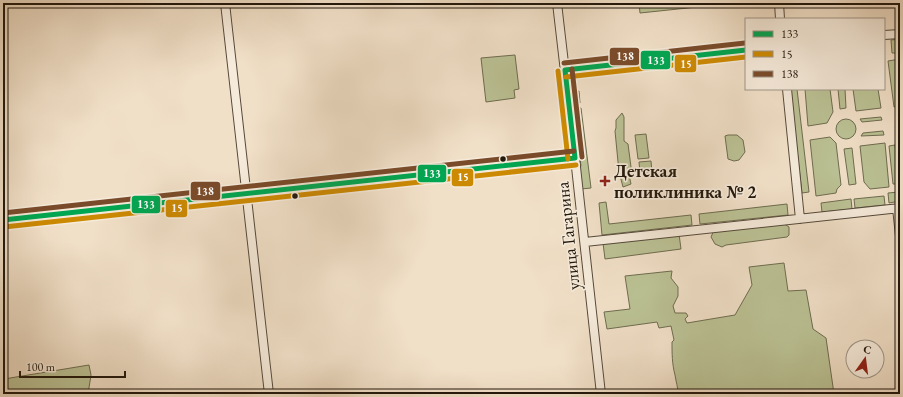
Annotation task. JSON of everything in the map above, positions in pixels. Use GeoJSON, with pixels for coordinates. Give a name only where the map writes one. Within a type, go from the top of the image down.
{"type":"FeatureCollection","features":[{"type":"Feature","properties":{"kind":"street"},"geometry":{"type":"LineString","coordinates":[[225,3],[269,394]]}},
{"type":"Feature","properties":{"kind":"street","name":"улица Гагарина"},"geometry":{"type":"LineString","coordinates":[[557,3],[601,394]]}},
{"type":"Feature","properties":{"kind":"street"},"geometry":{"type":"LineString","coordinates":[[779,3],[780,18]]}},
{"type":"Feature","properties":{"kind":"street"},"geometry":{"type":"LineString","coordinates":[[885,36],[900,34]]}},
{"type":"Feature","properties":{"kind":"street"},"geometry":{"type":"LineString","coordinates":[[565,70],[745,50]]}},
{"type":"Feature","properties":{"kind":"street"},"geometry":{"type":"LineString","coordinates":[[787,90],[800,219]]}},
{"type":"Feature","properties":{"kind":"street"},"geometry":{"type":"LineString","coordinates":[[3,220],[575,158]]}},
{"type":"Feature","properties":{"kind":"street"},"geometry":{"type":"LineString","coordinates":[[585,242],[898,208],[900,236]]}},
{"type":"Feature","properties":{"kind":"green space"},"geometry":{"type":"Polygon","coordinates":[[[639,3],[697,3],[697,7],[640,13],[639,3]]]}},
{"type":"Feature","properties":{"kind":"green space"},"geometry":{"type":"Polygon","coordinates":[[[900,39],[900,53],[892,53],[891,40],[900,39]]]}},
{"type":"Feature","properties":{"kind":"green space"},"geometry":{"type":"Polygon","coordinates":[[[515,55],[519,89],[514,90],[515,98],[486,102],[481,58],[515,55]]]}},
{"type":"Feature","properties":{"kind":"green space"},"geometry":{"type":"Polygon","coordinates":[[[900,59],[900,106],[894,107],[888,61],[900,59]]]}},
{"type":"Feature","properties":{"kind":"green space"},"geometry":{"type":"Polygon","coordinates":[[[790,90],[797,90],[809,192],[802,193],[790,90]]]}},
{"type":"Feature","properties":{"kind":"green space"},"geometry":{"type":"Polygon","coordinates":[[[805,90],[830,90],[833,112],[827,123],[808,126],[805,90]]]}},
{"type":"Feature","properties":{"kind":"green space"},"geometry":{"type":"Polygon","coordinates":[[[838,90],[845,90],[846,108],[840,109],[838,90]]]}},
{"type":"Feature","properties":{"kind":"green space"},"geometry":{"type":"Polygon","coordinates":[[[853,90],[878,90],[881,108],[856,111],[853,90]]]}},
{"type":"Feature","properties":{"kind":"green space"},"geometry":{"type":"Polygon","coordinates":[[[579,91],[580,103],[574,103],[573,92],[579,91]]]}},
{"type":"Feature","properties":{"kind":"green space"},"geometry":{"type":"Polygon","coordinates":[[[574,108],[581,108],[591,188],[581,189],[579,169],[581,166],[574,108]]]}},
{"type":"Feature","properties":{"kind":"green space"},"geometry":{"type":"Polygon","coordinates":[[[622,113],[624,117],[624,141],[628,144],[631,167],[629,175],[631,184],[623,187],[619,172],[615,131],[616,120],[622,113]]]}},
{"type":"Feature","properties":{"kind":"green space"},"geometry":{"type":"Polygon","coordinates":[[[881,117],[882,120],[862,122],[860,119],[881,117]]]}},
{"type":"Feature","properties":{"kind":"green space"},"geometry":{"type":"Polygon","coordinates":[[[846,119],[853,122],[856,129],[853,136],[846,139],[839,136],[836,129],[839,122],[846,119]]]}},
{"type":"Feature","properties":{"kind":"green space"},"geometry":{"type":"Polygon","coordinates":[[[883,131],[884,135],[861,136],[863,133],[883,131]]]}},
{"type":"Feature","properties":{"kind":"green space"},"geometry":{"type":"Polygon","coordinates":[[[646,134],[649,158],[638,159],[635,135],[646,134]]]}},
{"type":"Feature","properties":{"kind":"green space"},"geometry":{"type":"Polygon","coordinates":[[[737,135],[743,140],[745,152],[739,160],[734,161],[728,159],[725,136],[737,135]]]}},
{"type":"Feature","properties":{"kind":"green space"},"geometry":{"type":"Polygon","coordinates":[[[830,137],[836,143],[841,185],[837,189],[836,193],[816,196],[810,140],[830,137]]]}},
{"type":"Feature","properties":{"kind":"green space"},"geometry":{"type":"Polygon","coordinates":[[[885,143],[889,187],[870,189],[864,182],[860,146],[885,143]]]}},
{"type":"Feature","properties":{"kind":"green space"},"geometry":{"type":"Polygon","coordinates":[[[895,145],[900,184],[893,184],[889,146],[895,145]]]}},
{"type":"Feature","properties":{"kind":"green space"},"geometry":{"type":"Polygon","coordinates":[[[852,148],[856,184],[849,185],[844,149],[852,148]]]}},
{"type":"Feature","properties":{"kind":"green space"},"geometry":{"type":"Polygon","coordinates":[[[651,161],[652,172],[640,173],[639,162],[651,161]]]}},
{"type":"Feature","properties":{"kind":"green space"},"geometry":{"type":"Polygon","coordinates":[[[899,192],[900,201],[889,203],[888,193],[899,192]]]}},
{"type":"Feature","properties":{"kind":"green space"},"geometry":{"type":"Polygon","coordinates":[[[884,196],[885,205],[855,208],[854,199],[884,196]]]}},
{"type":"Feature","properties":{"kind":"green space"},"geometry":{"type":"Polygon","coordinates":[[[851,199],[852,209],[822,212],[821,203],[851,199]]]}},
{"type":"Feature","properties":{"kind":"green space"},"geometry":{"type":"Polygon","coordinates":[[[606,202],[609,224],[691,215],[692,225],[602,235],[599,203],[606,202]]]}},
{"type":"Feature","properties":{"kind":"green space"},"geometry":{"type":"Polygon","coordinates":[[[787,204],[788,215],[700,224],[699,214],[787,204]]]}},
{"type":"Feature","properties":{"kind":"green space"},"geometry":{"type":"Polygon","coordinates":[[[783,223],[789,227],[789,235],[787,237],[726,245],[722,247],[715,244],[711,237],[714,230],[783,223]]]}},
{"type":"Feature","properties":{"kind":"green space"},"geometry":{"type":"Polygon","coordinates":[[[679,234],[681,249],[605,259],[603,243],[679,234]]]}},
{"type":"Feature","properties":{"kind":"green space"},"geometry":{"type":"Polygon","coordinates":[[[784,263],[788,291],[806,290],[813,329],[826,338],[834,394],[678,394],[673,363],[672,342],[674,340],[671,326],[659,328],[657,322],[607,329],[604,312],[630,309],[625,276],[672,271],[671,278],[678,287],[678,296],[673,306],[675,313],[686,313],[688,316],[685,319],[687,323],[735,315],[752,285],[749,267],[784,263]]]}},
{"type":"Feature","properties":{"kind":"green space"},"geometry":{"type":"Polygon","coordinates":[[[89,365],[91,375],[88,394],[3,394],[3,378],[89,365]]]}},
{"type":"Feature","properties":{"kind":"transit line","name":"138"},"geometry":{"type":"LineString","coordinates":[[564,63],[745,43]]}},
{"type":"Feature","properties":{"kind":"transit line","name":"133"},"geometry":{"type":"LineString","coordinates":[[565,70],[745,50]]}},
{"type":"Feature","properties":{"kind":"transit line","name":"15"},"geometry":{"type":"LineString","coordinates":[[566,77],[745,57]]}},
{"type":"Feature","properties":{"kind":"transit line","name":"138"},"geometry":{"type":"LineString","coordinates":[[572,69],[582,157]]}},
{"type":"Feature","properties":{"kind":"transit line","name":"133"},"geometry":{"type":"LineString","coordinates":[[565,70],[575,158]]}},
{"type":"Feature","properties":{"kind":"transit line","name":"15"},"geometry":{"type":"LineString","coordinates":[[558,71],[568,159]]}},
{"type":"Feature","properties":{"kind":"transit line","name":"138"},"geometry":{"type":"LineString","coordinates":[[3,213],[574,151]]}},
{"type":"Feature","properties":{"kind":"transit line","name":"133"},"geometry":{"type":"LineString","coordinates":[[3,220],[575,158]]}},
{"type":"Feature","properties":{"kind":"transit line","name":"15"},"geometry":{"type":"LineString","coordinates":[[4,227],[576,165]]}},
{"type":"Feature","properties":{"kind":"place","name":"Детская поликлиника № 2"},"geometry":{"type":"Point","coordinates":[605,181]}}]}
